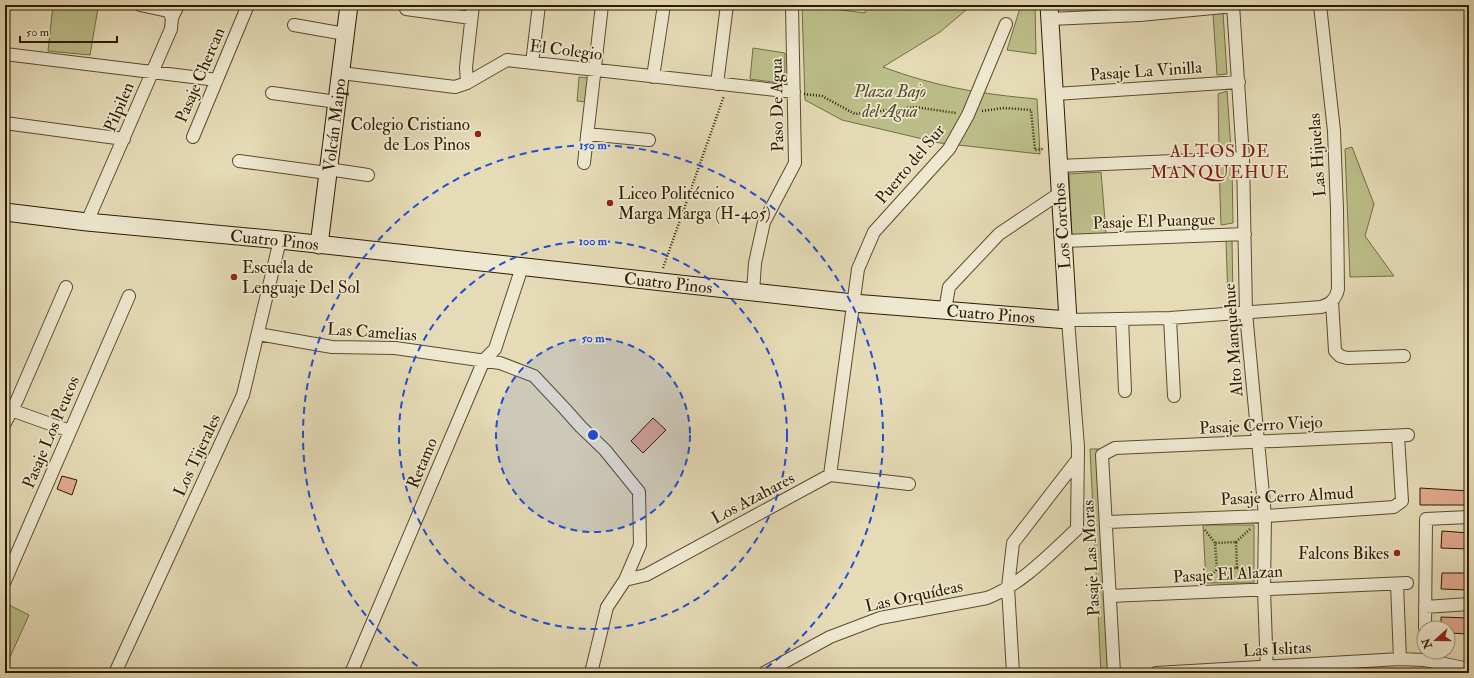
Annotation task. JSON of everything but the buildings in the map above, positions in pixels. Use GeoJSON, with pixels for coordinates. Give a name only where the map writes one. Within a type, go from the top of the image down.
{"type":"FeatureCollection","features":[{"type":"Feature","properties":{"kind":"street"},"geometry":{"type":"LineString","coordinates":[[140,5],[159,7],[168,11],[172,18]]}},
{"type":"Feature","properties":{"kind":"street","name":"Pilpilen"},"geometry":{"type":"LineString","coordinates":[[87,222],[171,29],[172,18],[178,5]]}},
{"type":"Feature","properties":{"kind":"street","name":"Pasaje Chercan"},"geometry":{"type":"LineString","coordinates":[[193,137],[248,5]]}},
{"type":"Feature","properties":{"kind":"street","name":"Volcán Maipo"},"geometry":{"type":"LineString","coordinates":[[319,245],[349,5]]}},
{"type":"Feature","properties":{"kind":"street"},"geometry":{"type":"LineString","coordinates":[[467,83],[466,68],[473,5]]}},
{"type":"Feature","properties":{"kind":"street"},"geometry":{"type":"LineString","coordinates":[[532,63],[539,5]]}},
{"type":"Feature","properties":{"kind":"street"},"geometry":{"type":"LineString","coordinates":[[584,163],[602,5]]}},
{"type":"Feature","properties":{"kind":"street"},"geometry":{"type":"LineString","coordinates":[[653,77],[664,5]]}},
{"type":"Feature","properties":{"kind":"street"},"geometry":{"type":"LineString","coordinates":[[722,85],[727,5]]}},
{"type":"Feature","properties":{"kind":"street","name":"Paso De Agua"},"geometry":{"type":"LineString","coordinates":[[753,292],[755,263],[764,222],[795,163],[792,5]]}},
{"type":"Feature","properties":{"kind":"street","name":"Las Hijuelas"},"geometry":{"type":"LineString","coordinates":[[1320,5],[1334,131],[1337,193],[1338,289],[1336,296],[1332,301]]}},
{"type":"Feature","properties":{"kind":"street"},"geometry":{"type":"LineString","coordinates":[[1049,12],[1140,15],[1234,6]]}},
{"type":"Feature","properties":{"kind":"street","name":"Alto Manquehue"},"geometry":{"type":"LineString","coordinates":[[1234,6],[1240,82],[1243,158],[1246,313],[1265,516],[1264,590],[1267,670]]}},
{"type":"Feature","properties":{"kind":"street"},"geometry":{"type":"LineString","coordinates":[[406,9],[471,18]]}},
{"type":"Feature","properties":{"kind":"street","name":"Los Corchos"},"geometry":{"type":"LineString","coordinates":[[1049,12],[1068,320],[1078,453]]}},
{"type":"Feature","properties":{"kind":"street","name":"Puerto del Sur"},"geometry":{"type":"LineString","coordinates":[[853,302],[858,269],[874,232],[950,149],[968,115],[1006,24]]}},
{"type":"Feature","properties":{"kind":"street"},"geometry":{"type":"LineString","coordinates":[[294,25],[345,34]]}},
{"type":"Feature","properties":{"kind":"street"},"geometry":{"type":"LineString","coordinates":[[5,54],[217,80]]}},
{"type":"Feature","properties":{"kind":"street","name":"El Colegio"},"geometry":{"type":"LineString","coordinates":[[341,73],[455,88],[467,83],[507,60],[794,92]]}},
{"type":"Feature","properties":{"kind":"street","name":"Pasaje La Vinilla"},"geometry":{"type":"LineString","coordinates":[[1054,94],[1240,82]]}},
{"type":"Feature","properties":{"kind":"street"},"geometry":{"type":"LineString","coordinates":[[272,93],[337,102]]}},
{"type":"Feature","properties":{"kind":"street"},"geometry":{"type":"LineString","coordinates":[[5,123],[124,139]]}},
{"type":"Feature","properties":{"kind":"street"},"geometry":{"type":"LineString","coordinates":[[587,134],[649,140]]}},
{"type":"Feature","properties":{"kind":"street"},"geometry":{"type":"LineString","coordinates":[[1059,166],[1243,158]]}},
{"type":"Feature","properties":{"kind":"street"},"geometry":{"type":"LineString","coordinates":[[239,161],[368,175]]}},
{"type":"Feature","properties":{"kind":"street"},"geometry":{"type":"LineString","coordinates":[[945,310],[949,287],[999,234],[1060,193]]}},
{"type":"Feature","properties":{"kind":"street","name":"Cuatro Pinos"},"geometry":{"type":"LineString","coordinates":[[5,212],[87,222],[280,240],[753,292],[1068,320],[1170,318],[1246,313],[1321,307],[1332,301]]}},
{"type":"Feature","properties":{"kind":"street","name":"Pasaje El Puangue"},"geometry":{"type":"LineString","coordinates":[[1064,241],[1245,234]]}},
{"type":"Feature","properties":{"kind":"street","name":"Los Tijerales"},"geometry":{"type":"LineString","coordinates":[[115,673],[243,395],[280,240]]}},
{"type":"Feature","properties":{"kind":"street","name":"Retamo"},"geometry":{"type":"LineString","coordinates":[[351,673],[484,360],[495,349],[522,267]]}},
{"type":"Feature","properties":{"kind":"street"},"geometry":{"type":"LineString","coordinates":[[5,423],[17,400],[66,287]]}},
{"type":"Feature","properties":{"kind":"street","name":"Pasaje Los Peucos"},"geometry":{"type":"LineString","coordinates":[[5,581],[129,296]]}},
{"type":"Feature","properties":{"kind":"street"},"geometry":{"type":"LineString","coordinates":[[1332,301],[1336,351],[1340,356],[1347,358],[1404,356]]}},
{"type":"Feature","properties":{"kind":"street"},"geometry":{"type":"LineString","coordinates":[[853,302],[830,475],[909,484]]}},
{"type":"Feature","properties":{"kind":"street"},"geometry":{"type":"LineString","coordinates":[[1170,318],[1174,396]]}},
{"type":"Feature","properties":{"kind":"street"},"geometry":{"type":"LineString","coordinates":[[1122,319],[1125,391]]}},
{"type":"Feature","properties":{"kind":"street","name":"Las Camelias"},"geometry":{"type":"LineString","coordinates":[[258,334],[332,347],[395,348],[484,360],[500,363],[534,376],[581,427],[606,450],[640,492],[640,545],[624,580]]}},
{"type":"Feature","properties":{"kind":"street"},"geometry":{"type":"LineString","coordinates":[[11,410],[70,431]]}},
{"type":"Feature","properties":{"kind":"street","name":"Pasaje Cerro Viejo"},"geometry":{"type":"LineString","coordinates":[[1115,448],[1403,436]]}},
{"type":"Feature","properties":{"kind":"street","name":"Pasaje Cerro Almud"},"geometry":{"type":"LineString","coordinates":[[1107,522],[1265,516],[1394,507],[1402,501],[1403,436]]}},
{"type":"Feature","properties":{"kind":"street","name":"Pasaje Las Moras"},"geometry":{"type":"LineString","coordinates":[[1114,673],[1107,522],[1102,455],[1115,448]]}},
{"type":"Feature","properties":{"kind":"street"},"geometry":{"type":"LineString","coordinates":[[1013,673],[1008,587],[1013,543],[1078,453]]}},
{"type":"Feature","properties":{"kind":"street","name":"Las Orquídeas"},"geometry":{"type":"LineString","coordinates":[[764,673],[830,637],[880,618],[987,598],[1008,587],[1031,570],[1077,529],[1078,453]]}},
{"type":"Feature","properties":{"kind":"street","name":"Los Azahares"},"geometry":{"type":"LineString","coordinates":[[624,580],[646,575],[830,475]]}},
{"type":"Feature","properties":{"kind":"street"},"geometry":{"type":"LineString","coordinates":[[1425,620],[1426,519],[1469,518]]}},
{"type":"Feature","properties":{"kind":"street"},"geometry":{"type":"LineString","coordinates":[[591,673],[606,607],[624,580]]}},
{"type":"Feature","properties":{"kind":"street","name":"Pasaje El Alazan"},"geometry":{"type":"LineString","coordinates":[[1110,596],[1402,584],[1400,659]]}},
{"type":"Feature","properties":{"kind":"street"},"geometry":{"type":"LineString","coordinates":[[1425,607],[1469,604]]}},
{"type":"Feature","properties":{"kind":"street","name":"Las Islitas"},"geometry":{"type":"LineString","coordinates":[[1156,673],[1267,670],[1416,657]]}},
{"type":"Feature","properties":{"kind":"street","name":"Las Islitas"},"geometry":{"type":"LineString","coordinates":[[1440,660],[1469,668]]}},
{"type":"Feature","properties":{"kind":"path"},"geometry":{"type":"LineString","coordinates":[[658,282],[722,85]]}},
{"type":"Feature","properties":{"kind":"path"},"geometry":{"type":"LineString","coordinates":[[794,92],[822,96],[855,114],[915,107],[968,115],[1004,108],[1031,110],[1035,150],[1058,147]]}},
{"type":"Feature","properties":{"kind":"path"},"geometry":{"type":"LineString","coordinates":[[1236,542],[1237,568],[1217,569],[1215,543],[1236,542]]}},
{"type":"Feature","properties":{"kind":"green space"},"geometry":{"type":"Polygon","coordinates":[[[53,5],[74,5],[98,8],[90,55],[48,51],[53,5]]]}},
{"type":"Feature","properties":{"kind":"green space","name":"Plaza Bajo del Agua"},"geometry":{"type":"Polygon","coordinates":[[[802,5],[865,13],[866,5],[972,5],[940,32],[883,67],[922,80],[959,89],[1037,99],[1040,154],[940,143],[842,120],[805,100],[802,5]]]}},
{"type":"Feature","properties":{"kind":"green space"},"geometry":{"type":"Polygon","coordinates":[[[1020,5],[1035,5],[1036,54],[1007,50],[1020,5]]]}},
{"type":"Feature","properties":{"kind":"green space"},"geometry":{"type":"Polygon","coordinates":[[[1213,13],[1223,13],[1227,74],[1217,75],[1213,13]]]}},
{"type":"Feature","properties":{"kind":"green space"},"geometry":{"type":"Polygon","coordinates":[[[753,48],[785,53],[785,81],[780,83],[750,79],[753,48]]]}},
{"type":"Feature","properties":{"kind":"green space"},"geometry":{"type":"Polygon","coordinates":[[[579,77],[588,78],[586,102],[577,101],[579,77]]]}},
{"type":"Feature","properties":{"kind":"green space"},"geometry":{"type":"Polygon","coordinates":[[[1227,91],[1231,149],[1219,150],[1218,94],[1227,91]]]}},
{"type":"Feature","properties":{"kind":"green space"},"geometry":{"type":"Polygon","coordinates":[[[1352,147],[1374,204],[1365,236],[1394,276],[1350,277],[1345,149],[1352,147]]]}},
{"type":"Feature","properties":{"kind":"green space"},"geometry":{"type":"Polygon","coordinates":[[[1219,165],[1232,165],[1233,223],[1221,225],[1219,165]]]}},
{"type":"Feature","properties":{"kind":"green space"},"geometry":{"type":"Polygon","coordinates":[[[1101,172],[1106,233],[1072,236],[1069,174],[1101,172]]]}},
{"type":"Feature","properties":{"kind":"green space"},"geometry":{"type":"Polygon","coordinates":[[[1232,239],[1233,299],[1228,300],[1226,240],[1232,239]]]}},
{"type":"Feature","properties":{"kind":"green space"},"geometry":{"type":"Polygon","coordinates":[[[1090,449],[1099,449],[1110,673],[1101,673],[1090,449]]]}},
{"type":"Feature","properties":{"kind":"green space"},"geometry":{"type":"Polygon","coordinates":[[[1203,525],[1254,525],[1254,583],[1206,583],[1203,525]]]}},
{"type":"Feature","properties":{"kind":"green space"},"geometry":{"type":"Polygon","coordinates":[[[5,603],[29,615],[5,668],[5,603]]]}},
{"type":"Feature","properties":{"kind":"place","name":"Colegio Cristiano de Los Pinos"},"geometry":{"type":"Point","coordinates":[478,134]}},
{"type":"Feature","properties":{"kind":"place","name":"Liceo Politécnico Marga Marga (H-405)"},"geometry":{"type":"Point","coordinates":[610,203]}},
{"type":"Feature","properties":{"kind":"place","name":"Escuela de Lenguaje Del Sol"},"geometry":{"type":"Point","coordinates":[234,277]}},
{"type":"Feature","properties":{"kind":"place","name":"Falcons Bikes"},"geometry":{"type":"Point","coordinates":[1397,553]}},
{"type":"Feature","properties":{"kind":"district","name":"ALTOS DE MANQUEHUE"},"geometry":{"type":"Point","coordinates":[1220,161]}}]}
